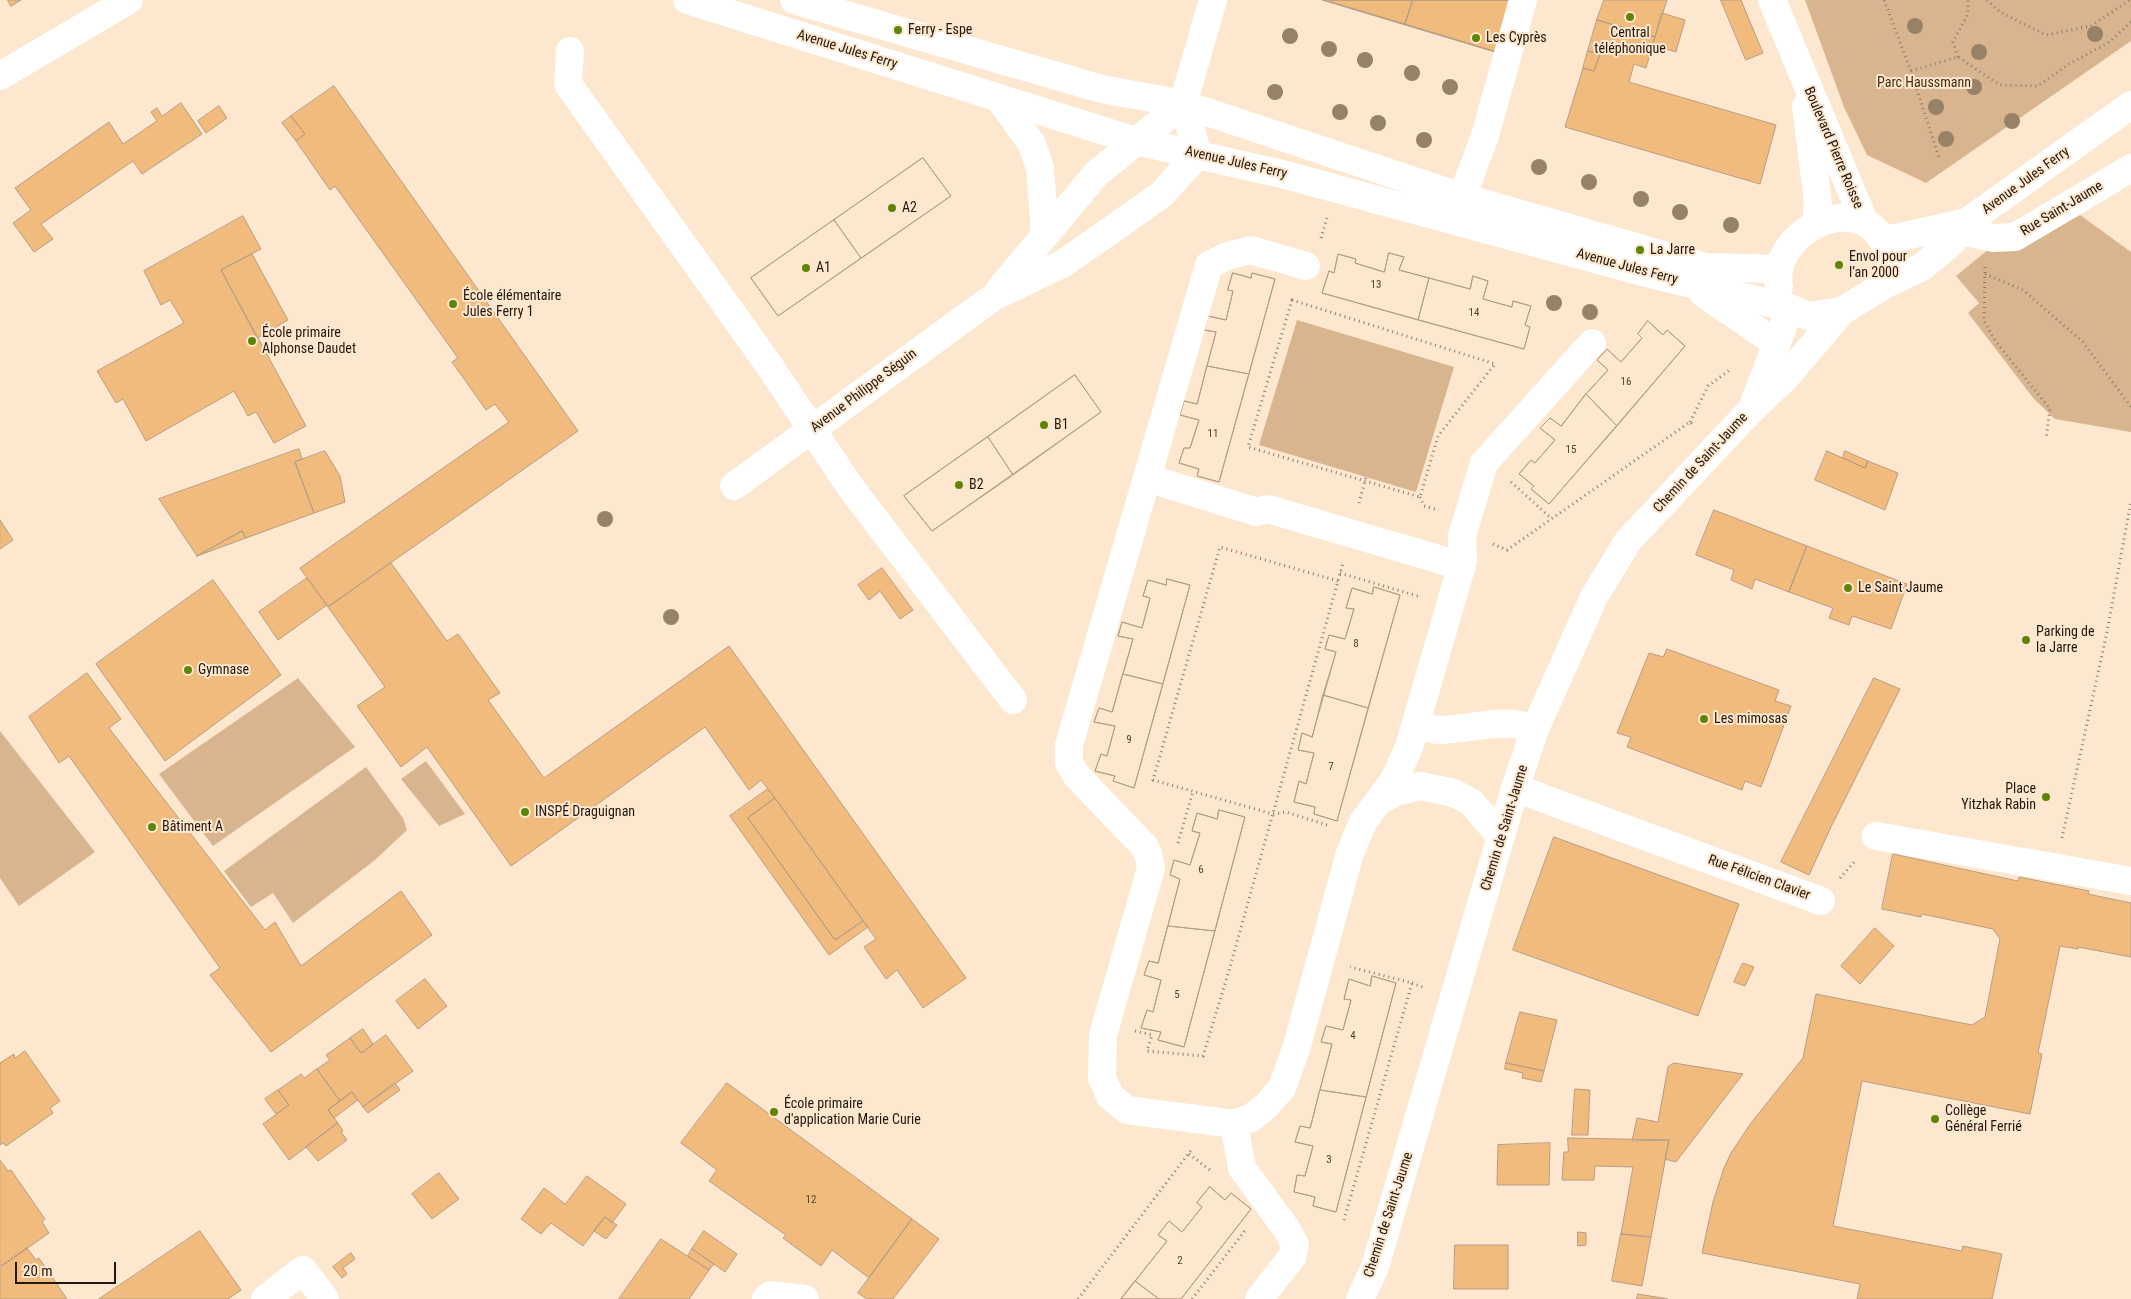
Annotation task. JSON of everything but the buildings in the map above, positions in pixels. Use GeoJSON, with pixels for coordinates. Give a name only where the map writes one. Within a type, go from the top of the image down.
{"type":"FeatureCollection","features":[{"type":"Feature","properties":{"kind":"street"},"geometry":{"type":"LineString","coordinates":[[0,76],[129,0]]}},
{"type":"Feature","properties":{"kind":"street","name":"Avenue Jules Ferry"},"geometry":{"type":"LineString","coordinates":[[687,0],[1136,141],[1282,174],[1690,284],[1790,308]]}},
{"type":"Feature","properties":{"kind":"street","name":"Avenue Jules Ferry"},"geometry":{"type":"LineString","coordinates":[[794,0],[1102,89],[1183,104],[1462,197],[1705,267],[1779,269]]}},
{"type":"Feature","properties":{"kind":"street"},"geometry":{"type":"LineString","coordinates":[[1198,154],[1183,104],[1213,0]]}},
{"type":"Feature","properties":{"kind":"street"},"geometry":{"type":"LineString","coordinates":[[1462,197],[1485,136],[1523,0]]}},
{"type":"Feature","properties":{"kind":"street","name":"Boulevard Pierre Roisse"},"geometry":{"type":"LineString","coordinates":[[1772,0],[1802,75],[1872,229]]}},
{"type":"Feature","properties":{"kind":"street"},"geometry":{"type":"LineString","coordinates":[[570,51],[568,84],[813,428],[851,488],[1013,700]]}},
{"type":"Feature","properties":{"kind":"street","name":"Boulevard Pierre Roisse"},"geometry":{"type":"LineString","coordinates":[[1802,75],[1818,203],[1816,224]]}},
{"type":"Feature","properties":{"kind":"street"},"geometry":{"type":"LineString","coordinates":[[998,97],[1032,144],[1040,168],[1045,234]]}},
{"type":"Feature","properties":{"kind":"street","name":"Avenue Philippe Séguin"},"geometry":{"type":"LineString","coordinates":[[995,296],[1097,173],[1183,104]]}},
{"type":"Feature","properties":{"kind":"street","name":"Avenue Jules Ferry"},"geometry":{"type":"LineString","coordinates":[[1872,229],[1904,236],[1964,227],[2131,105]]}},
{"type":"Feature","properties":{"kind":"street","name":"Avenue Philippe Séguin"},"geometry":{"type":"LineString","coordinates":[[734,486],[995,296],[1064,262],[1161,195],[1198,154]]}},
{"type":"Feature","properties":{"kind":"street","name":"Rue Saint-Jaume"},"geometry":{"type":"LineString","coordinates":[[1964,227],[1994,238],[2015,237],[2131,168]]}},
{"type":"Feature","properties":{"kind":"street"},"geometry":{"type":"LineString","coordinates":[[1886,284],[1892,268],[1890,255],[1872,229],[1849,217],[1835,218],[1816,224],[1796,240],[1787,252],[1779,269],[1780,295],[1790,308],[1807,316],[1842,310],[1886,284],[1922,267],[1951,243],[1964,227]]}},
{"type":"Feature","properties":{"kind":"street"},"geometry":{"type":"LineString","coordinates":[[1306,266],[1251,250],[1226,256],[1209,265],[1068,745],[1069,763],[1076,775],[1144,846],[1151,868],[1103,1035],[1102,1078],[1110,1096],[1127,1110],[1234,1124],[1251,1118],[1266,1106],[1282,1088],[1296,1049],[1350,853],[1363,822],[1394,780],[1417,724],[1462,566],[1462,536],[1484,464],[1592,343]]}},
{"type":"Feature","properties":{"kind":"street"},"geometry":{"type":"LineString","coordinates":[[1690,284],[1777,344]]}},
{"type":"Feature","properties":{"kind":"street"},"geometry":{"type":"LineString","coordinates":[[1886,284],[1912,292]]}},
{"type":"Feature","properties":{"kind":"street","name":"Chemin de Saint-Jaume"},"geometry":{"type":"LineString","coordinates":[[1752,409],[1790,308]]}},
{"type":"Feature","properties":{"kind":"street","name":"Chemin de Saint-Jaume"},"geometry":{"type":"LineString","coordinates":[[1360,1299],[1375,1268],[1515,788],[1536,729],[1594,597],[1628,541],[1752,409],[1786,377],[1842,310]]}},
{"type":"Feature","properties":{"kind":"street"},"geometry":{"type":"LineString","coordinates":[[1147,478],[1257,512],[1268,509],[1462,566]]}},
{"type":"Feature","properties":{"kind":"street"},"geometry":{"type":"LineString","coordinates":[[1417,724],[1438,730],[1521,723],[1536,729]]}},
{"type":"Feature","properties":{"kind":"street"},"geometry":{"type":"LineString","coordinates":[[1380,800],[1396,792],[1420,786],[1454,793],[1472,803],[1501,837]]}},
{"type":"Feature","properties":{"kind":"street","name":"Rue Félicien Clavier"},"geometry":{"type":"LineString","coordinates":[[1515,788],[1820,901]]}},
{"type":"Feature","properties":{"kind":"street"},"geometry":{"type":"LineString","coordinates":[[1876,836],[2131,881]]}},
{"type":"Feature","properties":{"kind":"street"},"geometry":{"type":"LineString","coordinates":[[1234,1124],[1242,1168],[1288,1231],[1295,1245],[1292,1257],[1259,1299]]}},
{"type":"Feature","properties":{"kind":"street"},"geometry":{"type":"LineString","coordinates":[[265,1299],[303,1270],[325,1299]]}},
{"type":"Feature","properties":{"kind":"street"},"geometry":{"type":"LineString","coordinates":[[766,1299],[771,1295],[805,1299]]}},
{"type":"Feature","properties":{"kind":"path"},"geometry":{"type":"LineString","coordinates":[[1884,0],[1911,71],[1939,158]]}},
{"type":"Feature","properties":{"kind":"path"},"geometry":{"type":"LineString","coordinates":[[1968,0],[1968,14],[1953,42],[1958,57],[2000,85],[2038,86],[2068,64],[2108,43],[2131,22]]}},
{"type":"Feature","properties":{"kind":"path"},"geometry":{"type":"LineString","coordinates":[[1987,0],[2000,12],[2046,36],[2091,26],[2130,0]]}},
{"type":"Feature","properties":{"kind":"path"},"geometry":{"type":"LineString","coordinates":[[1911,71],[1958,57]]}},
{"type":"Feature","properties":{"kind":"path"},"geometry":{"type":"LineString","coordinates":[[1984,259],[1986,274],[1984,321],[1996,342],[2050,409],[2046,439]]}},
{"type":"Feature","properties":{"kind":"path"},"geometry":{"type":"LineString","coordinates":[[1986,274],[2023,290],[2083,342],[2131,407]]}},
{"type":"Feature","properties":{"kind":"path"},"geometry":{"type":"LineString","coordinates":[[1420,497],[1365,479],[1248,446],[1292,300],[1495,364],[1438,436],[1420,497],[1424,506],[1456,516],[1464,528],[1482,540],[1507,550],[1690,422],[1708,386],[1731,369]]}},
{"type":"Feature","properties":{"kind":"path"},"geometry":{"type":"LineString","coordinates":[[1690,422],[1696,428]]}},
{"type":"Feature","properties":{"kind":"path"},"geometry":{"type":"LineString","coordinates":[[1130,1030],[1152,1034],[1147,1051],[1203,1056],[1352,533],[1365,479]]}},
{"type":"Feature","properties":{"kind":"path"},"geometry":{"type":"LineString","coordinates":[[1507,479],[1551,518]]}},
{"type":"Feature","properties":{"kind":"path"},"geometry":{"type":"LineString","coordinates":[[2055,868],[2107,632],[2131,501]]}},
{"type":"Feature","properties":{"kind":"path"},"geometry":{"type":"LineString","coordinates":[[1329,826],[1286,812],[1273,814],[1154,780],[1220,548],[1338,581]]}},
{"type":"Feature","properties":{"kind":"path"},"geometry":{"type":"LineString","coordinates":[[1340,573],[1421,597],[1418,606]]}},
{"type":"Feature","properties":{"kind":"path"},"geometry":{"type":"LineString","coordinates":[[1178,844],[1193,791]]}},
{"type":"Feature","properties":{"kind":"path","name":"Rue Félicien Clavier"},"geometry":{"type":"LineString","coordinates":[[1820,901],[1876,836]]}},
{"type":"Feature","properties":{"kind":"path"},"geometry":{"type":"LineString","coordinates":[[1344,1220],[1412,983],[1347,966]]}},
{"type":"Feature","properties":{"kind":"path"},"geometry":{"type":"LineString","coordinates":[[1078,1299],[1189,1154],[1198,1146]]}},
{"type":"Feature","properties":{"kind":"path"},"geometry":{"type":"LineString","coordinates":[[1189,1154],[1212,1171]]}},
{"type":"Feature","properties":{"kind":"path"},"geometry":{"type":"LineString","coordinates":[[1192,1299],[1248,1227]]}},
{"type":"Feature","properties":{"kind":"green space","name":"Parc Haussmann"},"geometry":{"type":"Polygon","coordinates":[[[1805,0],[2131,0],[2131,41],[1926,183],[1867,155],[1844,107],[1805,0]]]}},
{"type":"Feature","properties":{"kind":"green space"},"geometry":{"type":"Polygon","coordinates":[[[2080,215],[2131,252],[2131,432],[2055,419],[2034,399],[1968,313],[1979,303],[1956,276],[1995,244],[2022,246],[2080,215]]]}},
{"type":"Feature","properties":{"kind":"green space"},"geometry":{"type":"Polygon","coordinates":[[[1297,320],[1454,367],[1416,492],[1259,445],[1297,320]]]}},
{"type":"Feature","properties":{"kind":"green space"},"geometry":{"type":"Polygon","coordinates":[[[298,678],[355,747],[213,846],[159,774],[298,678]]]}},
{"type":"Feature","properties":{"kind":"green space"},"geometry":{"type":"Polygon","coordinates":[[[0,731],[95,852],[19,906],[0,878],[0,731]]]}},
{"type":"Feature","properties":{"kind":"green space"},"geometry":{"type":"Polygon","coordinates":[[[426,761],[465,814],[439,826],[401,779],[426,761]]]}},
{"type":"Feature","properties":{"kind":"green space"},"geometry":{"type":"Polygon","coordinates":[[[366,767],[403,818],[407,830],[375,860],[293,923],[273,893],[251,907],[224,871],[366,767]]]}},
{"type":"Feature","properties":{"kind":"place","name":"Central téléphonique"},"geometry":{"type":"Point","coordinates":[1630,17]}},
{"type":"Feature","properties":{"kind":"place","name":"Ferry - Espe"},"geometry":{"type":"Point","coordinates":[898,30]}},
{"type":"Feature","properties":{"kind":"place","name":"Les Cyprès"},"geometry":{"type":"Point","coordinates":[1476,38]}},
{"type":"Feature","properties":{"kind":"place","name":"A2"},"geometry":{"type":"Point","coordinates":[892,208]}},
{"type":"Feature","properties":{"kind":"place","name":"La Jarre"},"geometry":{"type":"Point","coordinates":[1640,250]}},
{"type":"Feature","properties":{"kind":"place","name":"Envol pour l’an 2000"},"geometry":{"type":"Point","coordinates":[1839,265]}},
{"type":"Feature","properties":{"kind":"place","name":"A1"},"geometry":{"type":"Point","coordinates":[806,268]}},
{"type":"Feature","properties":{"kind":"place","name":"École élémentaire Jules Ferry 1"},"geometry":{"type":"Point","coordinates":[453,304]}},
{"type":"Feature","properties":{"kind":"place","name":"École primaire Alphonse Daudet"},"geometry":{"type":"Point","coordinates":[252,341]}},
{"type":"Feature","properties":{"kind":"place","name":"B1"},"geometry":{"type":"Point","coordinates":[1044,425]}},
{"type":"Feature","properties":{"kind":"place","name":"B2"},"geometry":{"type":"Point","coordinates":[959,485]}},
{"type":"Feature","properties":{"kind":"place","name":"Le Saint Jaume"},"geometry":{"type":"Point","coordinates":[1848,588]}},
{"type":"Feature","properties":{"kind":"place","name":"Parking de la Jarre"},"geometry":{"type":"Point","coordinates":[2026,640]}},
{"type":"Feature","properties":{"kind":"place","name":"Gymnase"},"geometry":{"type":"Point","coordinates":[188,670]}},
{"type":"Feature","properties":{"kind":"place","name":"Les mimosas"},"geometry":{"type":"Point","coordinates":[1704,719]}},
{"type":"Feature","properties":{"kind":"place","name":"Place Yitzhak Rabin"},"geometry":{"type":"Point","coordinates":[2046,797]}},
{"type":"Feature","properties":{"kind":"place","name":"INSPÉ Draguignan"},"geometry":{"type":"Point","coordinates":[525,812]}},
{"type":"Feature","properties":{"kind":"place","name":"Bâtiment A"},"geometry":{"type":"Point","coordinates":[152,827]}},
{"type":"Feature","properties":{"kind":"place","name":"École primaire d'application Marie Curie"},"geometry":{"type":"Point","coordinates":[774,1112]}},
{"type":"Feature","properties":{"kind":"place","name":"Collège Général Ferrié"},"geometry":{"type":"Point","coordinates":[1935,1119]}}]}
